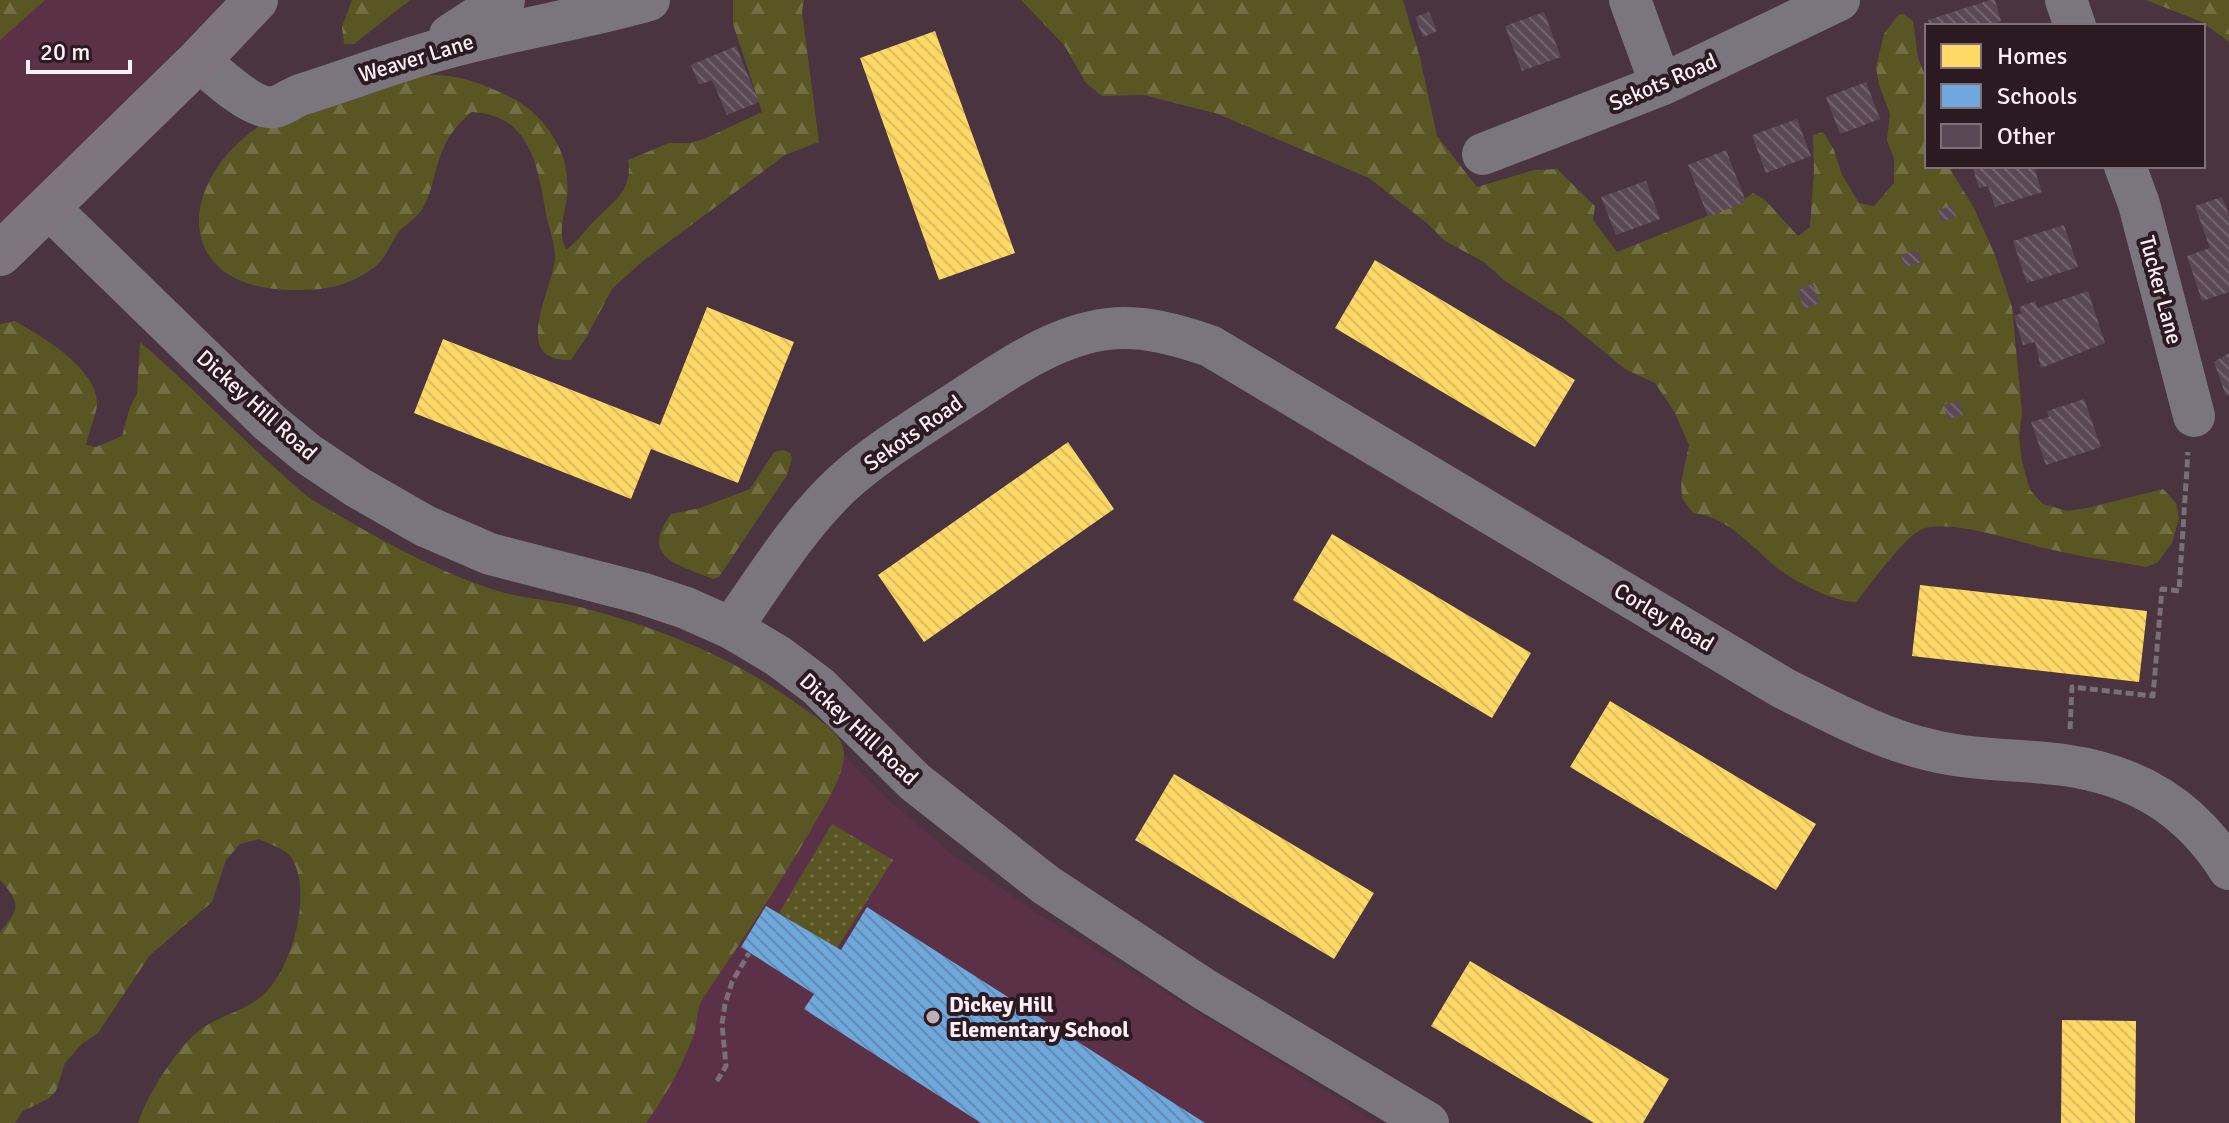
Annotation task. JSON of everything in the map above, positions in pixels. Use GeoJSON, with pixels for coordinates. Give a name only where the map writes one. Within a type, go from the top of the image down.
{"type":"FeatureCollection","features":[{"type":"Feature","properties":{"kind":"main road"},"geometry":{"type":"LineString","coordinates":[[0,254],[199,60],[256,0]]}},
{"type":"Feature","properties":{"kind":"street"},"geometry":{"type":"LineString","coordinates":[[419,55],[504,0]]}},
{"type":"Feature","properties":{"kind":"street","name":"Weaver Lane"},"geometry":{"type":"LineString","coordinates":[[199,60],[238,93],[255,103],[273,107],[419,55],[485,37],[594,16],[649,0]]}},
{"type":"Feature","properties":{"kind":"street"},"geometry":{"type":"LineString","coordinates":[[1630,0],[1661,85]]}},
{"type":"Feature","properties":{"kind":"street","name":"Sekots Road"},"geometry":{"type":"LineString","coordinates":[[1483,154],[1661,85],[1839,0]]}},
{"type":"Feature","properties":{"kind":"street"},"geometry":{"type":"LineString","coordinates":[[2066,0],[2074,24]]}},
{"type":"Feature","properties":{"kind":"street","name":"Tucker Lane"},"geometry":{"type":"LineString","coordinates":[[2126,168],[2139,204],[2194,416]]}},
{"type":"Feature","properties":{"kind":"street","name":"Dickey Hill Road"},"geometry":{"type":"LineString","coordinates":[[49,208],[269,422],[308,454],[357,487],[425,526],[490,554],[641,593],[731,628],[778,656],[818,686],[915,782],[1046,885],[1204,989],[1428,1123]]}},
{"type":"Feature","properties":{"kind":"street","name":"Sekots Road"},"geometry":{"type":"LineString","coordinates":[[731,628],[807,522],[842,484],[884,450],[1029,357],[1071,339],[1109,329],[1155,331]]}},
{"type":"Feature","properties":{"kind":"street","name":"Corley Road"},"geometry":{"type":"LineString","coordinates":[[1155,331],[1210,346],[1783,688],[1879,734],[1930,750],[2103,772],[2141,786],[2200,828],[2229,869]]}},
{"type":"Feature","properties":{"kind":"path"},"geometry":{"type":"LineString","coordinates":[[2067,766],[2072,687],[2153,696],[2162,589],[2179,591],[2189,427],[2194,416]]}},
{"type":"Feature","properties":{"kind":"path"},"geometry":{"type":"LineString","coordinates":[[717,1081],[726,1066],[722,1024],[725,1004],[732,982],[749,953]]}},
{"type":"Feature","properties":{"kind":"shaded area"},"geometry":{"type":"Polygon","coordinates":[[[0,0],[223,0],[184,43],[0,222],[0,0]]]}},
{"type":"Feature","properties":{"kind":"shaded area","name":"Dickey Hill Elementary School"},"geometry":{"type":"Polygon","coordinates":[[[826,738],[883,795],[952,854],[1034,911],[1377,1123],[597,1123],[826,738]]]}},
{"type":"Feature","properties":{"kind":"green space"},"geometry":{"type":"Polygon","coordinates":[[[0,0],[45,0],[0,40],[0,0]]]}},
{"type":"Feature","properties":{"kind":"green space"},"geometry":{"type":"Polygon","coordinates":[[[352,0],[410,0],[354,44],[344,44],[342,27],[352,0]]]}},
{"type":"Feature","properties":{"kind":"green space"},"geometry":{"type":"Polygon","coordinates":[[[733,0],[804,0],[802,12],[819,142],[785,155],[643,261],[612,289],[571,360],[552,357],[542,349],[538,336],[555,256],[534,161],[519,132],[491,115],[471,112],[456,127],[442,152],[423,208],[397,234],[379,263],[353,280],[308,290],[256,286],[226,273],[207,252],[199,227],[202,199],[215,171],[238,144],[269,120],[373,85],[434,75],[492,88],[527,108],[550,132],[566,170],[567,193],[562,232],[566,250],[622,193],[628,178],[628,160],[669,143],[704,139],[762,112],[733,24],[733,0]]]}},
{"type":"Feature","properties":{"kind":"green space"},"geometry":{"type":"Polygon","coordinates":[[[1021,0],[1403,0],[1420,58],[1437,136],[1477,187],[1534,170],[1557,169],[1595,206],[1593,220],[1617,252],[1737,204],[1753,193],[1765,200],[1798,236],[1810,227],[1813,135],[1823,132],[1834,150],[1842,175],[1859,203],[1874,206],[1894,183],[1894,159],[1887,140],[1890,114],[1876,67],[1884,34],[1898,15],[1904,14],[1913,21],[1918,58],[1925,75],[1925,168],[1949,168],[1974,208],[1995,255],[2012,307],[2022,413],[2019,436],[2030,490],[2043,504],[2067,511],[2163,489],[2176,503],[2179,518],[2172,543],[2157,563],[2146,567],[2061,552],[1966,529],[1934,526],[1922,529],[1906,541],[1856,602],[1836,599],[1814,590],[1776,567],[1728,526],[1693,513],[1682,498],[1681,482],[1689,445],[1674,411],[1655,383],[1625,369],[1563,318],[1505,281],[1484,262],[1445,241],[1369,178],[1218,114],[1144,95],[1102,96],[1086,83],[1064,45],[1021,0]]]}},
{"type":"Feature","properties":{"kind":"green space"},"geometry":{"type":"Polygon","coordinates":[[[2146,0],[2229,0],[2229,42],[2202,22],[2146,0]]]}},
{"type":"Feature","properties":{"kind":"green space"},"geometry":{"type":"Polygon","coordinates":[[[15,321],[66,354],[95,390],[96,413],[86,445],[96,447],[122,436],[137,394],[140,342],[302,492],[359,527],[420,559],[483,586],[610,615],[696,647],[777,690],[837,735],[844,756],[834,789],[786,871],[703,998],[685,1057],[646,1123],[138,1123],[156,1085],[184,1045],[204,1027],[261,997],[277,978],[285,962],[300,906],[297,871],[288,854],[259,839],[240,844],[226,860],[212,902],[150,955],[98,1033],[82,1044],[65,1063],[56,1091],[48,1099],[23,1111],[15,1123],[0,1123],[0,932],[14,912],[15,900],[0,880],[0,324],[15,321]]]}},
{"type":"Feature","properties":{"kind":"green space"},"geometry":{"type":"Polygon","coordinates":[[[784,450],[792,458],[787,475],[719,577],[713,579],[667,558],[659,541],[671,514],[700,508],[750,489],[774,452],[784,450]]]}},
{"type":"Feature","properties":{"kind":"green space"},"geometry":{"type":"Polygon","coordinates":[[[832,824],[893,860],[837,948],[779,913],[832,824]]]}},
{"type":"Feature","properties":{"kind":"building: Homes"},"geometry":{"type":"Polygon","coordinates":[[[935,31],[1015,253],[939,280],[860,58],[935,31]]]}},
{"type":"Feature","properties":{"kind":"building: Homes"},"geometry":{"type":"Polygon","coordinates":[[[1375,260],[1575,380],[1535,447],[1335,328],[1375,260]]]}},
{"type":"Feature","properties":{"kind":"building: Homes"},"geometry":{"type":"Polygon","coordinates":[[[707,307],[794,342],[738,483],[651,449],[631,499],[414,413],[443,339],[660,425],[707,307]]]}},
{"type":"Feature","properties":{"kind":"building: Homes"},"geometry":{"type":"Polygon","coordinates":[[[1068,442],[1114,509],[924,642],[878,575],[1068,442]]]}},
{"type":"Feature","properties":{"kind":"building: Homes"},"geometry":{"type":"Polygon","coordinates":[[[1332,534],[1531,653],[1492,718],[1293,600],[1332,534]]]}},
{"type":"Feature","properties":{"kind":"building: Homes"},"geometry":{"type":"Polygon","coordinates":[[[1920,585],[2147,611],[2139,682],[1912,656],[1920,585]]]}},
{"type":"Feature","properties":{"kind":"building: Homes"},"geometry":{"type":"Polygon","coordinates":[[[1610,701],[1816,824],[1776,890],[1570,767],[1610,701]]]}},
{"type":"Feature","properties":{"kind":"building: Homes"},"geometry":{"type":"Polygon","coordinates":[[[1174,774],[1374,893],[1334,959],[1135,840],[1174,774]]]}},
{"type":"Feature","properties":{"kind":"building: Homes"},"geometry":{"type":"Polygon","coordinates":[[[1470,961],[1669,1079],[1643,1123],[1594,1123],[1431,1026],[1470,961]]]}},
{"type":"Feature","properties":{"kind":"building: Homes"},"geometry":{"type":"Polygon","coordinates":[[[2062,1020],[2136,1021],[2135,1123],[2061,1123],[2062,1020]]]}},
{"type":"Feature","properties":{"kind":"building: Schools"},"geometry":{"type":"Polygon","coordinates":[[[766,906],[841,950],[867,907],[1205,1123],[981,1123],[804,1009],[814,994],[741,947],[766,906]]]}},
{"type":"Feature","properties":{"kind":"building: Other"},"geometry":{"type":"Polygon","coordinates":[[[1995,0],[2001,21],[1994,24],[1929,24],[1928,20],[1995,0]]]}},
{"type":"Feature","properties":{"kind":"building: Other"},"geometry":{"type":"Polygon","coordinates":[[[1429,12],[1437,31],[1423,37],[1415,17],[1429,12]]]}},
{"type":"Feature","properties":{"kind":"building: Other"},"geometry":{"type":"Polygon","coordinates":[[[1544,12],[1561,57],[1522,71],[1505,26],[1544,12]]]}},
{"type":"Feature","properties":{"kind":"building: Other"},"geometry":{"type":"Polygon","coordinates":[[[736,46],[759,102],[727,115],[712,80],[699,85],[691,65],[736,46]]]}},
{"type":"Feature","properties":{"kind":"building: Other"},"geometry":{"type":"Polygon","coordinates":[[[1866,82],[1880,119],[1840,134],[1826,97],[1866,82]]]}},
{"type":"Feature","properties":{"kind":"building: Other"},"geometry":{"type":"Polygon","coordinates":[[[1797,119],[1811,156],[1766,173],[1752,135],[1797,119]]]}},
{"type":"Feature","properties":{"kind":"building: Other"},"geometry":{"type":"Polygon","coordinates":[[[1726,150],[1746,202],[1708,217],[1688,165],[1726,150]]]}},
{"type":"Feature","properties":{"kind":"building: Other"},"geometry":{"type":"Polygon","coordinates":[[[1973,168],[2041,168],[2035,170],[2042,192],[1995,207],[1988,186],[1979,188],[1973,168]]]}},
{"type":"Feature","properties":{"kind":"building: Other"},"geometry":{"type":"Polygon","coordinates":[[[1646,181],[1660,219],[1616,235],[1601,197],[1646,181]]]}},
{"type":"Feature","properties":{"kind":"building: Other"},"geometry":{"type":"Polygon","coordinates":[[[2222,197],[2229,215],[2229,292],[2202,301],[2187,256],[2210,248],[2195,206],[2222,197]]]}},
{"type":"Feature","properties":{"kind":"building: Other"},"geometry":{"type":"Polygon","coordinates":[[[1953,205],[1956,217],[1941,222],[1938,210],[1953,205]]]}},
{"type":"Feature","properties":{"kind":"building: Other"},"geometry":{"type":"Polygon","coordinates":[[[2064,225],[2078,267],[2027,283],[2013,241],[2064,225]]]}},
{"type":"Feature","properties":{"kind":"building: Other"},"geometry":{"type":"Polygon","coordinates":[[[1918,250],[1922,262],[1905,267],[1901,255],[1918,250]]]}},
{"type":"Feature","properties":{"kind":"building: Other"},"geometry":{"type":"Polygon","coordinates":[[[1813,284],[1820,303],[1804,309],[1798,290],[1813,284]]]}},
{"type":"Feature","properties":{"kind":"building: Other"},"geometry":{"type":"Polygon","coordinates":[[[2088,291],[2105,343],[2041,368],[2035,342],[2023,345],[2014,316],[2022,313],[2019,307],[2035,301],[2038,308],[2088,291]]]}},
{"type":"Feature","properties":{"kind":"building: Other"},"geometry":{"type":"Polygon","coordinates":[[[2229,353],[2229,395],[2226,396],[2214,362],[2229,353]]]}},
{"type":"Feature","properties":{"kind":"building: Other"},"geometry":{"type":"Polygon","coordinates":[[[2084,399],[2101,447],[2046,465],[2031,422],[2049,417],[2047,411],[2084,399]]]}},
{"type":"Feature","properties":{"kind":"building: Other"},"geometry":{"type":"Polygon","coordinates":[[[1959,401],[1963,415],[1948,419],[1943,405],[1959,401]]]}},
{"type":"Feature","properties":{"kind":"place","name":"Dickey Hill Elementary School"},"geometry":{"type":"Point","coordinates":[933,1017]}}]}
